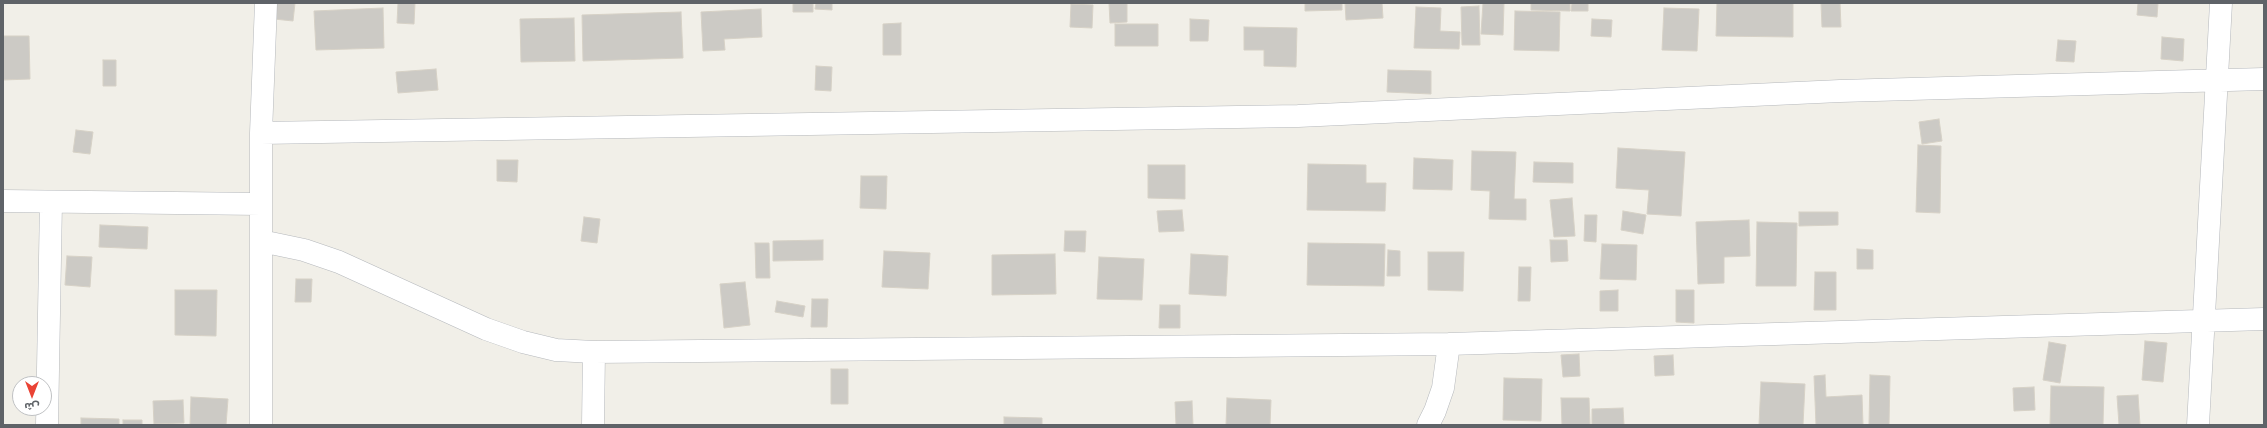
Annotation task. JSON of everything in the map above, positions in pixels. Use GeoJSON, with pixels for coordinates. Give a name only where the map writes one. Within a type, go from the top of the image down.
{"type":"FeatureCollection","features":[{"type":"Feature","properties":{"kind":"street"},"geometry":{"type":"LineString","coordinates":[[261,425],[261,133],[266,3]]}},
{"type":"Feature","properties":{"kind":"street"},"geometry":{"type":"LineString","coordinates":[[2198,425],[2221,3]]}},
{"type":"Feature","properties":{"kind":"street"},"geometry":{"type":"LineString","coordinates":[[261,133],[1298,116],[1840,91],[2217,82],[2264,79]]}},
{"type":"Feature","properties":{"kind":"street"},"geometry":{"type":"LineString","coordinates":[[3,201],[261,204]]}},
{"type":"Feature","properties":{"kind":"street"},"geometry":{"type":"LineString","coordinates":[[47,425],[51,202]]}},
{"type":"Feature","properties":{"kind":"street"},"geometry":{"type":"LineString","coordinates":[[261,241],[304,250],[339,262],[486,329],[523,342],[556,350],[594,352],[1449,344],[2264,319]]}},
{"type":"Feature","properties":{"kind":"street"},"geometry":{"type":"LineString","coordinates":[[1428,425],[1436,411],[1443,388],[1449,344]]}},
{"type":"Feature","properties":{"kind":"street"},"geometry":{"type":"LineString","coordinates":[[593,425],[594,352]]}},
{"type":"Feature","properties":{"kind":"building"},"geometry":{"type":"Polygon","coordinates":[[[276,3],[295,3],[293,21],[274,19],[276,3]]]}},
{"type":"Feature","properties":{"kind":"building"},"geometry":{"type":"Polygon","coordinates":[[[398,3],[415,3],[414,24],[397,23],[398,3]]]}},
{"type":"Feature","properties":{"kind":"building"},"geometry":{"type":"Polygon","coordinates":[[[793,3],[813,3],[813,12],[793,12],[793,3]]]}},
{"type":"Feature","properties":{"kind":"building"},"geometry":{"type":"Polygon","coordinates":[[[816,3],[832,3],[832,10],[815,9],[816,3]]]}},
{"type":"Feature","properties":{"kind":"building"},"geometry":{"type":"Polygon","coordinates":[[[1109,3],[1127,3],[1127,22],[1110,23],[1109,3]]]}},
{"type":"Feature","properties":{"kind":"building"},"geometry":{"type":"Polygon","coordinates":[[[1305,3],[1342,3],[1342,10],[1305,11],[1305,3]]]}},
{"type":"Feature","properties":{"kind":"building"},"geometry":{"type":"Polygon","coordinates":[[[1345,3],[1382,3],[1383,18],[1346,20],[1345,3]]]}},
{"type":"Feature","properties":{"kind":"building"},"geometry":{"type":"Polygon","coordinates":[[[1483,3],[1504,3],[1503,35],[1481,34],[1483,3]]]}},
{"type":"Feature","properties":{"kind":"building"},"geometry":{"type":"Polygon","coordinates":[[[1531,3],[1570,3],[1570,11],[1531,10],[1531,3]]]}},
{"type":"Feature","properties":{"kind":"building"},"geometry":{"type":"Polygon","coordinates":[[[1572,3],[1588,3],[1588,11],[1571,11],[1572,3]]]}},
{"type":"Feature","properties":{"kind":"building"},"geometry":{"type":"Polygon","coordinates":[[[1717,3],[1793,3],[1793,37],[1716,36],[1717,3]]]}},
{"type":"Feature","properties":{"kind":"building"},"geometry":{"type":"Polygon","coordinates":[[[1821,3],[1840,3],[1841,27],[1822,27],[1821,3]]]}},
{"type":"Feature","properties":{"kind":"building"},"geometry":{"type":"Polygon","coordinates":[[[2138,3],[2158,3],[2157,17],[2137,15],[2138,3]]]}},
{"type":"Feature","properties":{"kind":"building"},"geometry":{"type":"Polygon","coordinates":[[[1071,4],[1093,5],[1092,28],[1070,27],[1071,4]]]}},
{"type":"Feature","properties":{"kind":"building"},"geometry":{"type":"Polygon","coordinates":[[[1479,6],[1480,45],[1462,45],[1461,7],[1479,6]]]}},
{"type":"Feature","properties":{"kind":"building"},"geometry":{"type":"Polygon","coordinates":[[[1416,7],[1441,8],[1440,31],[1460,32],[1459,49],[1414,48],[1416,7]]]}},
{"type":"Feature","properties":{"kind":"building"},"geometry":{"type":"Polygon","coordinates":[[[383,8],[384,48],[316,50],[314,11],[383,8]]]}},
{"type":"Feature","properties":{"kind":"building"},"geometry":{"type":"Polygon","coordinates":[[[1664,8],[1699,9],[1697,51],[1662,50],[1664,8]]]}},
{"type":"Feature","properties":{"kind":"building"},"geometry":{"type":"Polygon","coordinates":[[[761,9],[762,37],[724,39],[725,50],[703,51],[701,12],[761,9]]]}},
{"type":"Feature","properties":{"kind":"building"},"geometry":{"type":"Polygon","coordinates":[[[1515,11],[1560,12],[1559,51],[1514,50],[1515,11]]]}},
{"type":"Feature","properties":{"kind":"building"},"geometry":{"type":"Polygon","coordinates":[[[681,12],[683,58],[583,61],[582,15],[681,12]]]}},
{"type":"Feature","properties":{"kind":"building"},"geometry":{"type":"Polygon","coordinates":[[[574,18],[575,61],[521,62],[520,19],[574,18]]]}},
{"type":"Feature","properties":{"kind":"building"},"geometry":{"type":"Polygon","coordinates":[[[1190,19],[1209,20],[1208,41],[1190,41],[1190,19]]]}},
{"type":"Feature","properties":{"kind":"building"},"geometry":{"type":"Polygon","coordinates":[[[1592,19],[1612,20],[1611,37],[1591,36],[1592,19]]]}},
{"type":"Feature","properties":{"kind":"building"},"geometry":{"type":"Polygon","coordinates":[[[901,23],[901,55],[883,55],[883,24],[901,23]]]}},
{"type":"Feature","properties":{"kind":"building"},"geometry":{"type":"Polygon","coordinates":[[[1115,24],[1158,24],[1158,46],[1115,46],[1115,24]]]}},
{"type":"Feature","properties":{"kind":"building"},"geometry":{"type":"Polygon","coordinates":[[[1244,27],[1297,28],[1296,67],[1264,66],[1264,50],[1244,50],[1244,27]]]}},
{"type":"Feature","properties":{"kind":"building"},"geometry":{"type":"Polygon","coordinates":[[[3,36],[29,36],[30,79],[3,80],[3,36]]]}},
{"type":"Feature","properties":{"kind":"building"},"geometry":{"type":"Polygon","coordinates":[[[2162,37],[2184,39],[2183,61],[2161,59],[2162,37]]]}},
{"type":"Feature","properties":{"kind":"building"},"geometry":{"type":"Polygon","coordinates":[[[2058,40],[2076,41],[2074,62],[2056,61],[2058,40]]]}},
{"type":"Feature","properties":{"kind":"building"},"geometry":{"type":"Polygon","coordinates":[[[103,60],[116,60],[116,86],[103,86],[103,60]]]}},
{"type":"Feature","properties":{"kind":"building"},"geometry":{"type":"Polygon","coordinates":[[[816,66],[832,67],[831,91],[815,90],[816,66]]]}},
{"type":"Feature","properties":{"kind":"building"},"geometry":{"type":"Polygon","coordinates":[[[436,69],[438,90],[398,93],[396,72],[436,69]]]}},
{"type":"Feature","properties":{"kind":"building"},"geometry":{"type":"Polygon","coordinates":[[[1388,70],[1431,71],[1431,94],[1387,92],[1388,70]]]}},
{"type":"Feature","properties":{"kind":"building"},"geometry":{"type":"Polygon","coordinates":[[[1939,119],[1942,141],[1922,144],[1919,122],[1939,119]]]}},
{"type":"Feature","properties":{"kind":"building"},"geometry":{"type":"Polygon","coordinates":[[[76,130],[93,132],[90,154],[73,152],[76,130]]]}},
{"type":"Feature","properties":{"kind":"building"},"geometry":{"type":"Polygon","coordinates":[[[1918,145],[1941,146],[1940,213],[1916,212],[1918,145]]]}},
{"type":"Feature","properties":{"kind":"building"},"geometry":{"type":"Polygon","coordinates":[[[1618,148],[1685,152],[1681,216],[1647,214],[1649,190],[1616,188],[1618,148]]]}},
{"type":"Feature","properties":{"kind":"building"},"geometry":{"type":"Polygon","coordinates":[[[1472,151],[1516,152],[1514,199],[1526,199],[1526,220],[1489,219],[1490,191],[1471,190],[1472,151]]]}},
{"type":"Feature","properties":{"kind":"building"},"geometry":{"type":"Polygon","coordinates":[[[1414,158],[1453,160],[1452,190],[1413,189],[1414,158]]]}},
{"type":"Feature","properties":{"kind":"building"},"geometry":{"type":"Polygon","coordinates":[[[497,160],[518,160],[517,182],[497,181],[497,160]]]}},
{"type":"Feature","properties":{"kind":"building"},"geometry":{"type":"Polygon","coordinates":[[[1534,162],[1573,163],[1573,183],[1533,182],[1534,162]]]}},
{"type":"Feature","properties":{"kind":"building"},"geometry":{"type":"Polygon","coordinates":[[[1308,164],[1366,165],[1366,183],[1386,183],[1385,211],[1307,210],[1308,164]]]}},
{"type":"Feature","properties":{"kind":"building"},"geometry":{"type":"Polygon","coordinates":[[[1148,165],[1185,165],[1185,199],[1148,198],[1148,165]]]}},
{"type":"Feature","properties":{"kind":"building"},"geometry":{"type":"Polygon","coordinates":[[[861,176],[887,176],[886,209],[860,208],[861,176]]]}},
{"type":"Feature","properties":{"kind":"building"},"geometry":{"type":"Polygon","coordinates":[[[1572,198],[1575,236],[1554,237],[1550,200],[1572,198]]]}},
{"type":"Feature","properties":{"kind":"building"},"geometry":{"type":"Polygon","coordinates":[[[1182,210],[1184,231],[1159,232],[1157,211],[1182,210]]]}},
{"type":"Feature","properties":{"kind":"building"},"geometry":{"type":"Polygon","coordinates":[[[1623,211],[1646,215],[1643,234],[1621,230],[1623,211]]]}},
{"type":"Feature","properties":{"kind":"building"},"geometry":{"type":"Polygon","coordinates":[[[1799,212],[1838,212],[1838,225],[1799,226],[1799,212]]]}},
{"type":"Feature","properties":{"kind":"building"},"geometry":{"type":"Polygon","coordinates":[[[1585,215],[1597,215],[1596,242],[1584,241],[1585,215]]]}},
{"type":"Feature","properties":{"kind":"building"},"geometry":{"type":"Polygon","coordinates":[[[584,217],[600,219],[597,243],[581,241],[584,217]]]}},
{"type":"Feature","properties":{"kind":"building"},"geometry":{"type":"Polygon","coordinates":[[[1749,220],[1750,256],[1724,257],[1724,283],[1698,284],[1696,222],[1749,220]]]}},
{"type":"Feature","properties":{"kind":"building"},"geometry":{"type":"Polygon","coordinates":[[[1757,222],[1797,223],[1796,286],[1756,286],[1757,222]]]}},
{"type":"Feature","properties":{"kind":"building"},"geometry":{"type":"Polygon","coordinates":[[[100,225],[148,227],[147,249],[99,247],[100,225]]]}},
{"type":"Feature","properties":{"kind":"building"},"geometry":{"type":"Polygon","coordinates":[[[1065,231],[1086,231],[1085,252],[1064,251],[1065,231]]]}},
{"type":"Feature","properties":{"kind":"building"},"geometry":{"type":"Polygon","coordinates":[[[823,240],[823,260],[773,261],[773,241],[823,240]]]}},
{"type":"Feature","properties":{"kind":"building"},"geometry":{"type":"Polygon","coordinates":[[[1550,240],[1567,240],[1568,261],[1551,262],[1550,240]]]}},
{"type":"Feature","properties":{"kind":"building"},"geometry":{"type":"Polygon","coordinates":[[[755,243],[769,243],[770,278],[756,278],[755,243]]]}},
{"type":"Feature","properties":{"kind":"building"},"geometry":{"type":"Polygon","coordinates":[[[1308,243],[1385,244],[1384,286],[1307,285],[1308,243]]]}},
{"type":"Feature","properties":{"kind":"building"},"geometry":{"type":"Polygon","coordinates":[[[1602,244],[1637,245],[1636,280],[1600,279],[1602,244]]]}},
{"type":"Feature","properties":{"kind":"building"},"geometry":{"type":"Polygon","coordinates":[[[1857,249],[1873,250],[1873,269],[1857,269],[1857,249]]]}},
{"type":"Feature","properties":{"kind":"building"},"geometry":{"type":"Polygon","coordinates":[[[1388,250],[1400,251],[1400,276],[1387,276],[1388,250]]]}},
{"type":"Feature","properties":{"kind":"building"},"geometry":{"type":"Polygon","coordinates":[[[884,251],[930,253],[928,289],[882,287],[884,251]]]}},
{"type":"Feature","properties":{"kind":"building"},"geometry":{"type":"Polygon","coordinates":[[[1428,252],[1464,252],[1463,291],[1428,290],[1428,252]]]}},
{"type":"Feature","properties":{"kind":"building"},"geometry":{"type":"Polygon","coordinates":[[[1055,254],[1056,294],[992,295],[992,255],[1055,254]]]}},
{"type":"Feature","properties":{"kind":"building"},"geometry":{"type":"Polygon","coordinates":[[[1191,254],[1228,256],[1226,296],[1189,294],[1191,254]]]}},
{"type":"Feature","properties":{"kind":"building"},"geometry":{"type":"Polygon","coordinates":[[[67,256],[92,257],[90,287],[65,285],[67,256]]]}},
{"type":"Feature","properties":{"kind":"building"},"geometry":{"type":"Polygon","coordinates":[[[1099,257],[1144,259],[1142,300],[1097,299],[1099,257]]]}},
{"type":"Feature","properties":{"kind":"building"},"geometry":{"type":"Polygon","coordinates":[[[1519,267],[1531,267],[1530,301],[1518,301],[1519,267]]]}},
{"type":"Feature","properties":{"kind":"building"},"geometry":{"type":"Polygon","coordinates":[[[1815,272],[1836,272],[1836,310],[1814,310],[1815,272]]]}},
{"type":"Feature","properties":{"kind":"building"},"geometry":{"type":"Polygon","coordinates":[[[296,279],[312,279],[311,302],[295,302],[296,279]]]}},
{"type":"Feature","properties":{"kind":"building"},"geometry":{"type":"Polygon","coordinates":[[[745,282],[750,325],[724,328],[720,284],[745,282]]]}},
{"type":"Feature","properties":{"kind":"building"},"geometry":{"type":"Polygon","coordinates":[[[175,290],[217,290],[216,336],[175,335],[175,290]]]}},
{"type":"Feature","properties":{"kind":"building"},"geometry":{"type":"Polygon","coordinates":[[[1618,290],[1618,311],[1600,311],[1600,291],[1618,290]]]}},
{"type":"Feature","properties":{"kind":"building"},"geometry":{"type":"Polygon","coordinates":[[[1676,290],[1694,290],[1694,323],[1676,322],[1676,290]]]}},
{"type":"Feature","properties":{"kind":"building"},"geometry":{"type":"Polygon","coordinates":[[[812,299],[828,299],[827,327],[811,327],[812,299]]]}},
{"type":"Feature","properties":{"kind":"building"},"geometry":{"type":"Polygon","coordinates":[[[777,301],[805,306],[803,317],[775,312],[777,301]]]}},
{"type":"Feature","properties":{"kind":"building"},"geometry":{"type":"Polygon","coordinates":[[[1160,305],[1180,305],[1180,328],[1159,328],[1160,305]]]}},
{"type":"Feature","properties":{"kind":"building"},"geometry":{"type":"Polygon","coordinates":[[[2145,341],[2167,343],[2163,382],[2142,380],[2145,341]]]}},
{"type":"Feature","properties":{"kind":"building"},"geometry":{"type":"Polygon","coordinates":[[[2049,342],[2066,345],[2060,383],[2043,380],[2049,342]]]}},
{"type":"Feature","properties":{"kind":"building"},"geometry":{"type":"Polygon","coordinates":[[[1579,354],[1580,376],[1563,377],[1561,355],[1579,354]]]}},
{"type":"Feature","properties":{"kind":"building"},"geometry":{"type":"Polygon","coordinates":[[[1673,355],[1674,375],[1655,376],[1654,356],[1673,355]]]}},
{"type":"Feature","properties":{"kind":"building"},"geometry":{"type":"Polygon","coordinates":[[[831,369],[848,369],[848,404],[831,404],[831,369]]]}},
{"type":"Feature","properties":{"kind":"building"},"geometry":{"type":"Polygon","coordinates":[[[1825,375],[1826,397],[1862,395],[1863,425],[1816,425],[1814,376],[1825,375]]]}},
{"type":"Feature","properties":{"kind":"building"},"geometry":{"type":"Polygon","coordinates":[[[1870,375],[1890,376],[1889,425],[1869,425],[1870,375]]]}},
{"type":"Feature","properties":{"kind":"building"},"geometry":{"type":"Polygon","coordinates":[[[1504,378],[1542,379],[1541,421],[1503,420],[1504,378]]]}},
{"type":"Feature","properties":{"kind":"building"},"geometry":{"type":"Polygon","coordinates":[[[1761,382],[1805,384],[1803,425],[1759,425],[1761,382]]]}},
{"type":"Feature","properties":{"kind":"building"},"geometry":{"type":"Polygon","coordinates":[[[2051,386],[2104,387],[2103,425],[2050,425],[2051,386]]]}},
{"type":"Feature","properties":{"kind":"building"},"geometry":{"type":"Polygon","coordinates":[[[2034,387],[2035,410],[2014,411],[2013,388],[2034,387]]]}},
{"type":"Feature","properties":{"kind":"building"},"geometry":{"type":"Polygon","coordinates":[[[2138,395],[2140,425],[2119,425],[2117,396],[2138,395]]]}},
{"type":"Feature","properties":{"kind":"building"},"geometry":{"type":"Polygon","coordinates":[[[191,397],[228,399],[226,425],[190,425],[191,397]]]}},
{"type":"Feature","properties":{"kind":"building"},"geometry":{"type":"Polygon","coordinates":[[[1227,398],[1271,400],[1270,425],[1226,425],[1227,398]]]}},
{"type":"Feature","properties":{"kind":"building"},"geometry":{"type":"Polygon","coordinates":[[[1561,398],[1589,398],[1590,425],[1562,425],[1561,398]]]}},
{"type":"Feature","properties":{"kind":"building"},"geometry":{"type":"Polygon","coordinates":[[[183,400],[184,423],[154,424],[153,401],[183,400]]]}},
{"type":"Feature","properties":{"kind":"building"},"geometry":{"type":"Polygon","coordinates":[[[1192,401],[1193,425],[1176,425],[1175,402],[1192,401]]]}},
{"type":"Feature","properties":{"kind":"building"},"geometry":{"type":"Polygon","coordinates":[[[1623,408],[1624,425],[1592,425],[1592,409],[1623,408]]]}},
{"type":"Feature","properties":{"kind":"building"},"geometry":{"type":"Polygon","coordinates":[[[1004,417],[1042,418],[1042,425],[1004,425],[1004,417]]]}},
{"type":"Feature","properties":{"kind":"building"},"geometry":{"type":"Polygon","coordinates":[[[81,418],[119,419],[119,425],[81,425],[81,418]]]}},
{"type":"Feature","properties":{"kind":"building"},"geometry":{"type":"Polygon","coordinates":[[[123,420],[142,420],[142,425],[123,425],[123,420]]]}}]}
